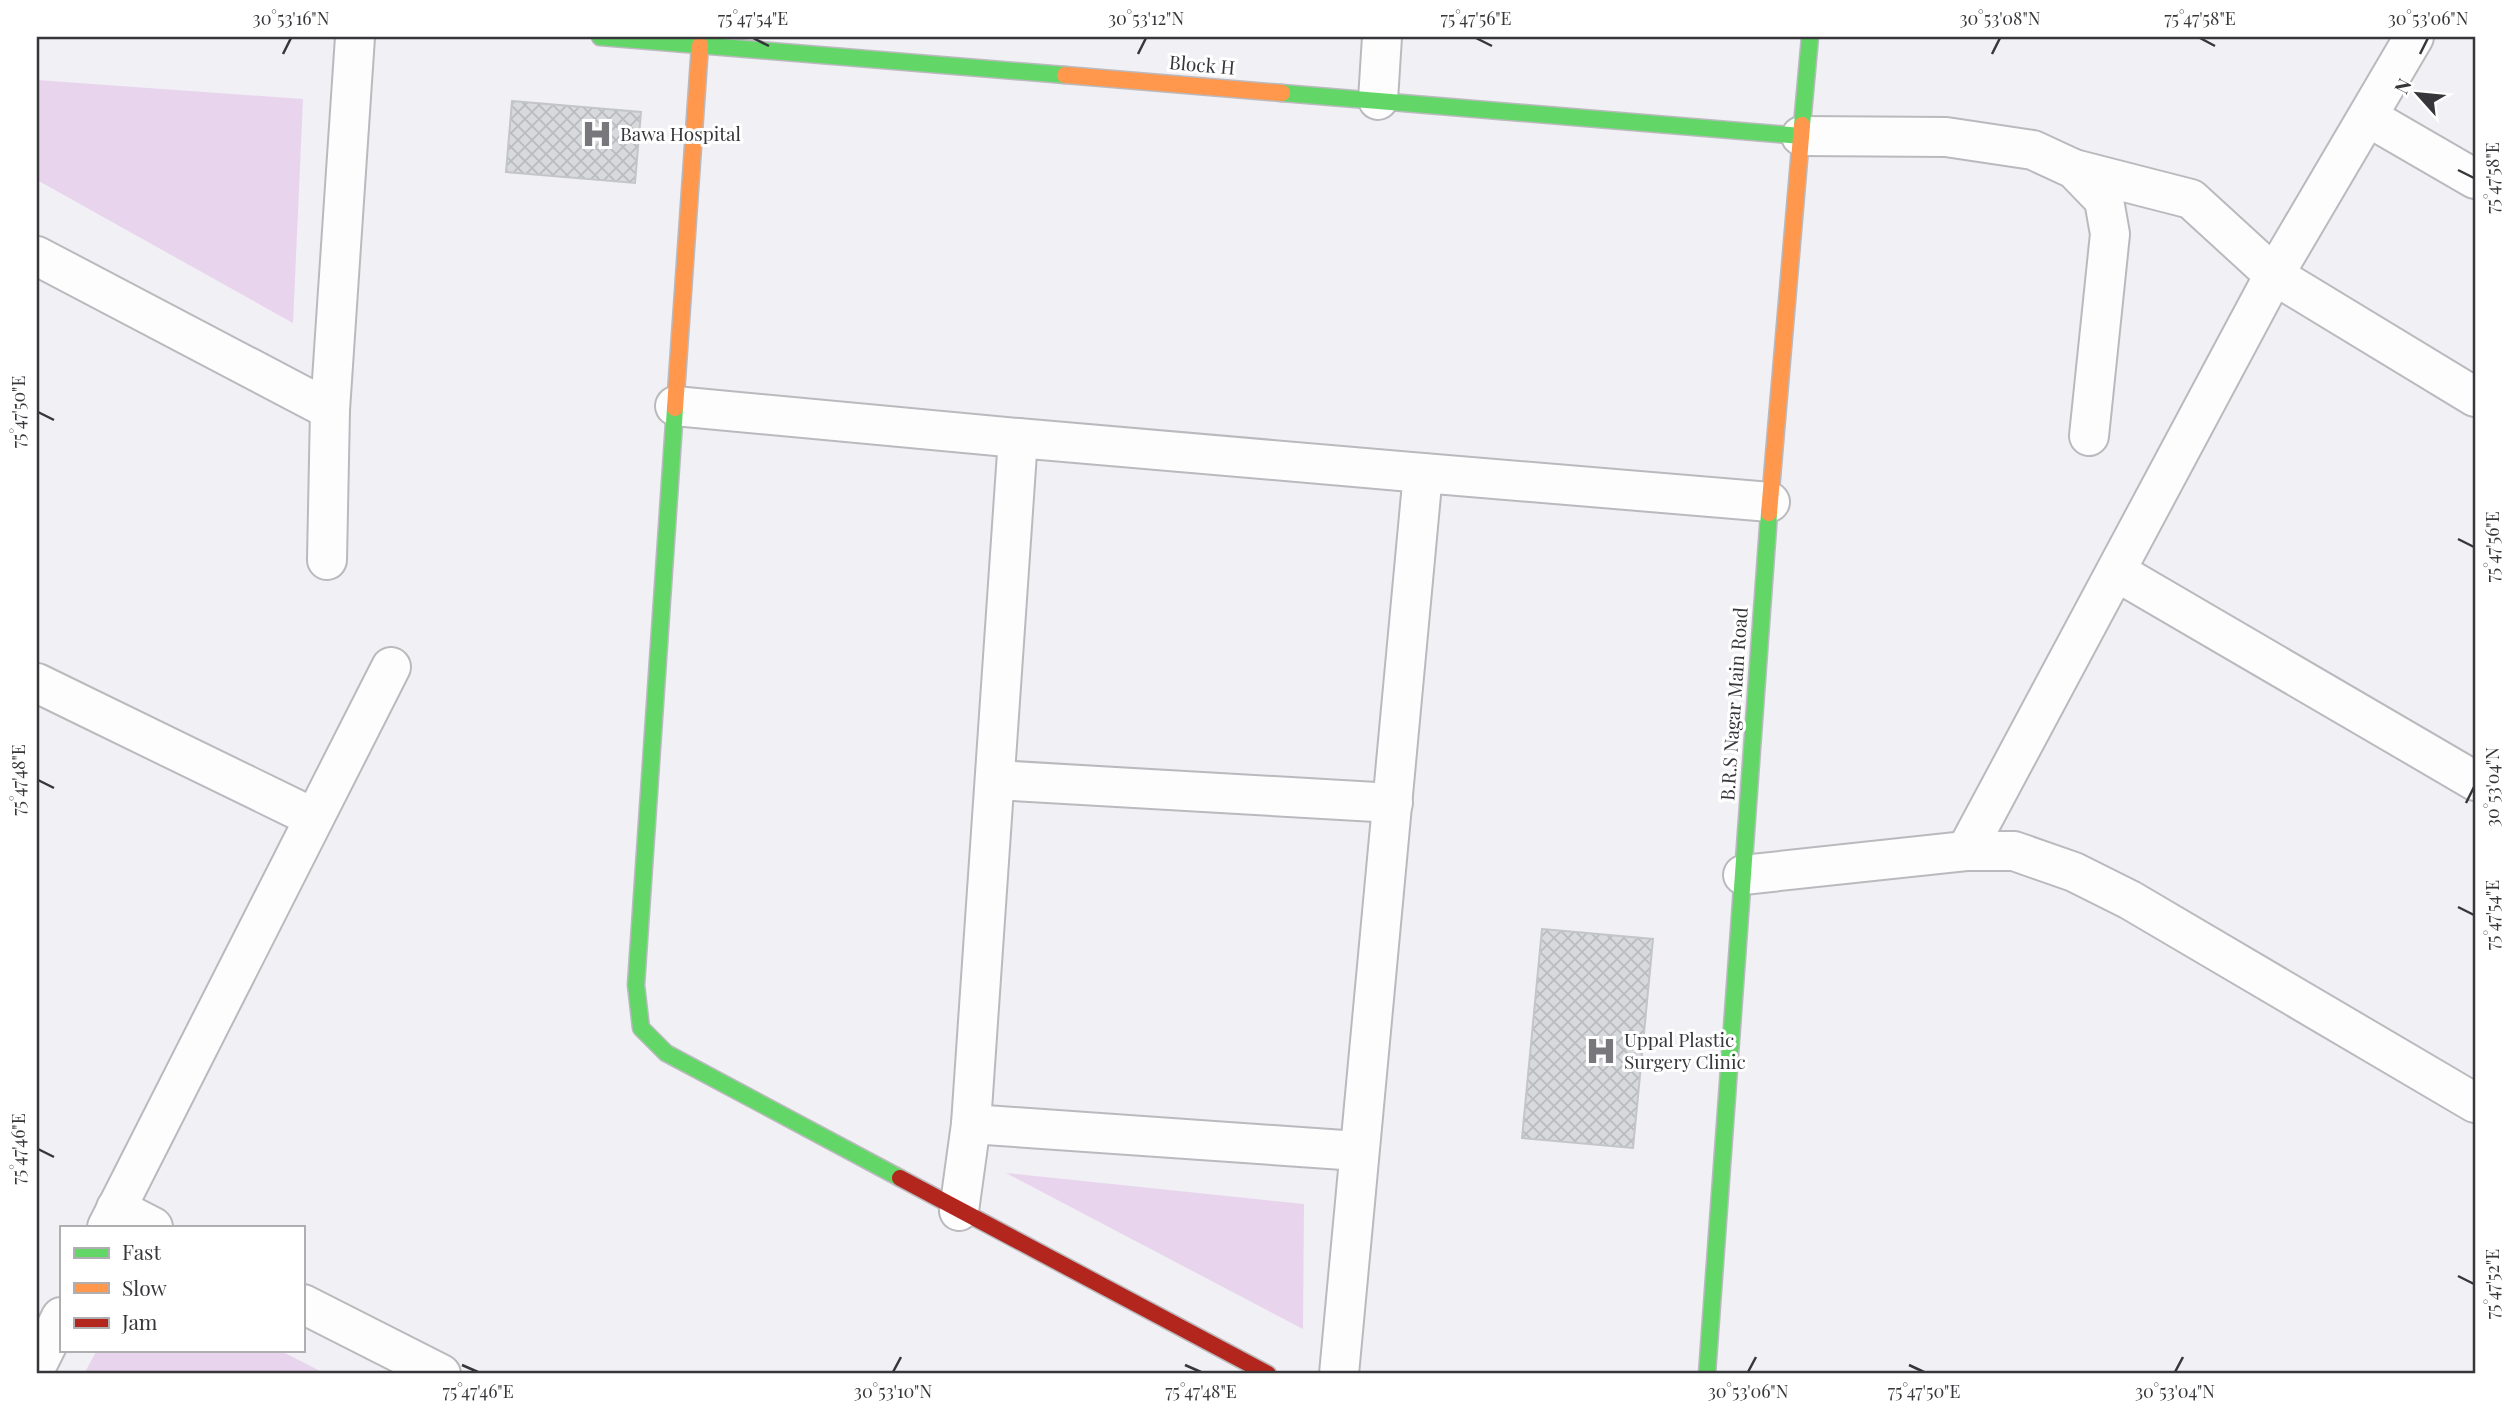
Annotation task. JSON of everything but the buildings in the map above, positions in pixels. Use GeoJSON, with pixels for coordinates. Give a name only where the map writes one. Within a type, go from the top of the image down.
{"type":"FeatureCollection","features":[{"type":"Feature","properties":{"kind":"street"},"geometry":{"type":"LineString","coordinates":[[327,560],[330,410],[355,37]]}},
{"type":"Feature","properties":{"kind":"street","name":"Block H"},"geometry":{"type":"LineString","coordinates":[[600,37],[1801,136]]}},
{"type":"Feature","properties":{"kind":"street"},"geometry":{"type":"LineString","coordinates":[[1378,100],[1382,37]]}},
{"type":"Feature","properties":{"kind":"street","name":"B.R.S Nagar Main Road"},"geometry":{"type":"LineString","coordinates":[[1707,1374],[1770,502],[1810,37]]}},
{"type":"Feature","properties":{"kind":"street"},"geometry":{"type":"LineString","coordinates":[[1966,851],[2274,275],[2414,37]]}},
{"type":"Feature","properties":{"kind":"street"},"geometry":{"type":"LineString","coordinates":[[700,45],[636,985],[641,1028],[666,1053],[1268,1374]]}},
{"type":"Feature","properties":{"kind":"street"},"geometry":{"type":"LineString","coordinates":[[2368,117],[2475,179]]}},
{"type":"Feature","properties":{"kind":"street"},"geometry":{"type":"LineString","coordinates":[[1801,136],[1947,137],[2033,150],[2074,169],[2191,199],[2274,275],[2475,397]]}},
{"type":"Feature","properties":{"kind":"street"},"geometry":{"type":"LineString","coordinates":[[2074,169],[2104,201],[2110,234],[2089,436]]}},
{"type":"Feature","properties":{"kind":"street"},"geometry":{"type":"LineString","coordinates":[[37,256],[330,410]]}},
{"type":"Feature","properties":{"kind":"street"},"geometry":{"type":"LineString","coordinates":[[675,406],[1770,502]]}},
{"type":"Feature","properties":{"kind":"street"},"geometry":{"type":"LineString","coordinates":[[959,1211],[971,1124],[1018,438]]}},
{"type":"Feature","properties":{"kind":"street"},"geometry":{"type":"LineString","coordinates":[[1339,1374],[1423,473]]}},
{"type":"Feature","properties":{"kind":"street"},"geometry":{"type":"LineString","coordinates":[[2117,572],[2475,781]]}},
{"type":"Feature","properties":{"kind":"street"},"geometry":{"type":"LineString","coordinates":[[148,1226],[111,1218],[391,667]]}},
{"type":"Feature","properties":{"kind":"street"},"geometry":{"type":"LineString","coordinates":[[37,683],[314,818]]}},
{"type":"Feature","properties":{"kind":"street"},"geometry":{"type":"LineString","coordinates":[[996,780],[1393,803]]}},
{"type":"Feature","properties":{"kind":"street"},"geometry":{"type":"LineString","coordinates":[[1743,875],[1966,851],[2014,851],[2086,877],[2321,1010],[2475,1103]]}},
{"type":"Feature","properties":{"kind":"street"},"geometry":{"type":"LineString","coordinates":[[971,1124],[1358,1151]]}},
{"type":"Feature","properties":{"kind":"street"},"geometry":{"type":"LineString","coordinates":[[304,1305],[441,1374]]}},
{"type":"Feature","properties":{"kind":"street"},"geometry":{"type":"LineString","coordinates":[[37,1365],[60,1319]]}},
{"type":"Feature","properties":{"kind":"shaded area"},"geometry":{"type":"Polygon","coordinates":[[[37,80],[303,99],[293,323],[37,180],[37,80]]]}},
{"type":"Feature","properties":{"kind":"shaded area"},"geometry":{"type":"Polygon","coordinates":[[[1006,1173],[1304,1204],[1303,1329],[1006,1173]]]}},
{"type":"Feature","properties":{"kind":"shaded area"},"geometry":{"type":"Polygon","coordinates":[[[96,1352],[283,1352],[326,1374],[84,1374],[96,1352]]]}},
{"type":"Feature","properties":{"kind":"traffic: fast"},"geometry":{"type":"LineString","coordinates":[[600,37],[1065,75]]}},
{"type":"Feature","properties":{"kind":"traffic: fast"},"geometry":{"type":"LineString","coordinates":[[1802,125],[1810,37]]}},
{"type":"Feature","properties":{"kind":"traffic: fast"},"geometry":{"type":"LineString","coordinates":[[1282,93],[1801,136]]}},
{"type":"Feature","properties":{"kind":"traffic: fast"},"geometry":{"type":"LineString","coordinates":[[675,408],[636,985],[641,1028],[666,1053],[900,1178]]}},
{"type":"Feature","properties":{"kind":"traffic: fast"},"geometry":{"type":"LineString","coordinates":[[1707,1374],[1769,513]]}},
{"type":"Feature","properties":{"kind":"traffic: slow"},"geometry":{"type":"LineString","coordinates":[[675,408],[700,45]]}},
{"type":"Feature","properties":{"kind":"traffic: slow"},"geometry":{"type":"LineString","coordinates":[[1065,75],[1282,93]]}},
{"type":"Feature","properties":{"kind":"traffic: slow"},"geometry":{"type":"LineString","coordinates":[[1769,513],[1802,125]]}},
{"type":"Feature","properties":{"kind":"traffic: jam"},"geometry":{"type":"LineString","coordinates":[[900,1178],[1268,1374]]}},
{"type":"Feature","properties":{"kind":"place","name":"Bawa Hospital"},"geometry":{"type":"Point","coordinates":[597,134]}},
{"type":"Feature","properties":{"kind":"place","name":"Uppal Plastic Surgery Clinic"},"geometry":{"type":"Point","coordinates":[1601,1051]}}]}
